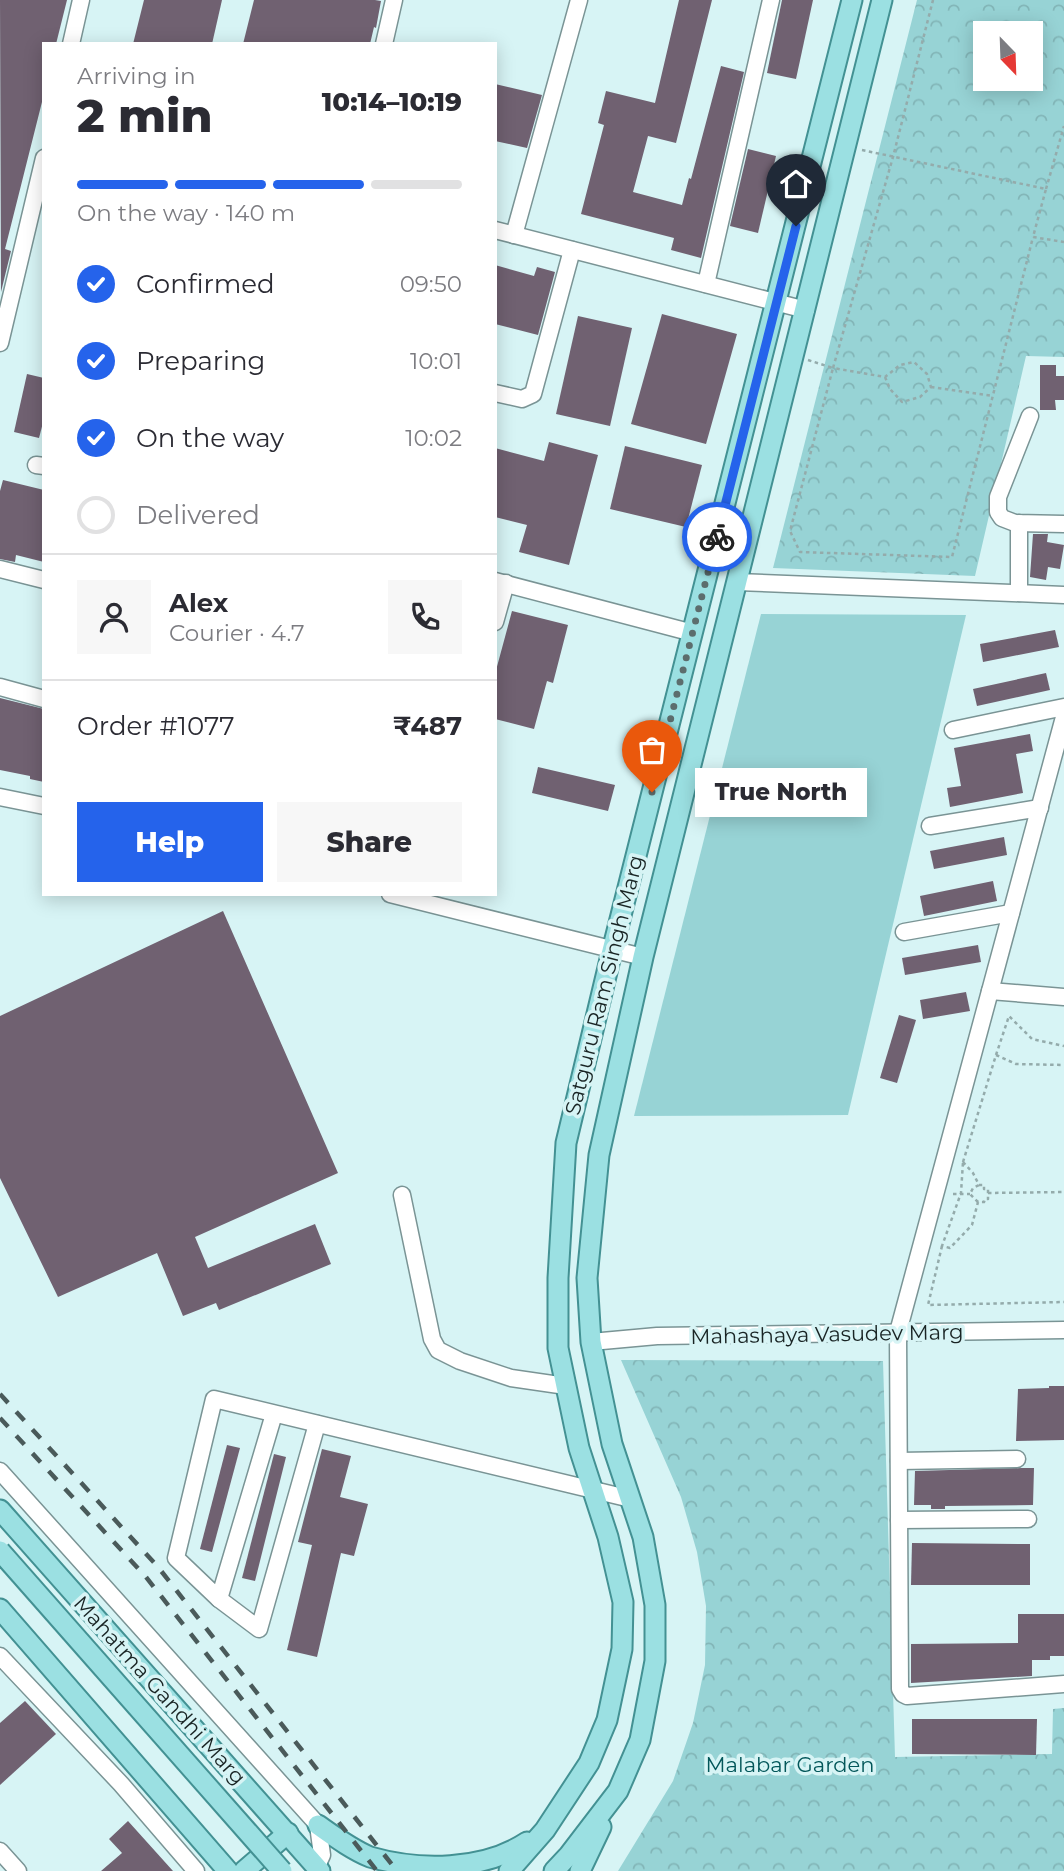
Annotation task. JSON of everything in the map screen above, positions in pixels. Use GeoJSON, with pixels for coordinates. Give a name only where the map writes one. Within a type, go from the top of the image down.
{"type":"FeatureCollection","features":[{"type":"Feature","properties":{"kind":"main road","name":"Satguru Ram Singh Marg"},"geometry":{"type":"LineString","coordinates":[[509,1871],[545,1830],[589,1763],[607,1720],[622,1649],[623,1602],[608,1537],[579,1448],[558,1348],[558,1278],[566,1143],[852,0]]}},
{"type":"Feature","properties":{"kind":"main road","name":"Satguru Ram Singh Marg"},"geometry":{"type":"LineString","coordinates":[[554,1871],[618,1791],[640,1740],[655,1661],[655,1605],[643,1536],[612,1444],[591,1342],[586,1278],[599,1155],[643,957],[882,0]]}},
{"type":"Feature","properties":{"kind":"main road"},"geometry":{"type":"LineString","coordinates":[[558,1348],[591,1342]]}},
{"type":"Feature","properties":{"kind":"main road","name":"Mahatma Gandhi Marg"},"geometry":{"type":"LineString","coordinates":[[0,1510],[319,1869]]}},
{"type":"Feature","properties":{"kind":"main road","name":"Mahatma Gandhi Marg"},"geometry":{"type":"LineString","coordinates":[[0,1551],[282,1871]]}},
{"type":"Feature","properties":{"kind":"main road","name":"Mahatma Gandhi Marg"},"geometry":{"type":"LineString","coordinates":[[0,1570],[264,1871]]}},
{"type":"Feature","properties":{"kind":"main road"},"geometry":{"type":"LineString","coordinates":[[0,1609],[228,1871]]}},
{"type":"Feature","properties":{"kind":"main road"},"geometry":{"type":"LineString","coordinates":[[580,1871],[618,1791]]}},
{"type":"Feature","properties":{"kind":"main road"},"geometry":{"type":"LineString","coordinates":[[318,1825],[343,1844],[371,1857],[400,1866],[431,1870],[492,1860],[520,1847],[545,1830]]}},
{"type":"Feature","properties":{"kind":"main road"},"geometry":{"type":"LineString","coordinates":[[244,1871],[284,1830]]}},
{"type":"Feature","properties":{"kind":"street"},"geometry":{"type":"LineString","coordinates":[[71,42],[81,0]]}},
{"type":"Feature","properties":{"kind":"street"},"geometry":{"type":"LineString","coordinates":[[384,42],[394,0]]}},
{"type":"Feature","properties":{"kind":"street"},"geometry":{"type":"LineString","coordinates":[[514,235],[579,0]]}},
{"type":"Feature","properties":{"kind":"street"},"geometry":{"type":"LineString","coordinates":[[706,284],[771,0]]}},
{"type":"Feature","properties":{"kind":"street"},"geometry":{"type":"LineString","coordinates":[[0,343],[42,166]]}},
{"type":"Feature","properties":{"kind":"street"},"geometry":{"type":"LineString","coordinates":[[497,231],[806,310]]}},
{"type":"Feature","properties":{"kind":"street"},"geometry":{"type":"LineString","coordinates":[[497,393],[522,399],[533,394],[572,250]]}},
{"type":"Feature","properties":{"kind":"street"},"geometry":{"type":"LineString","coordinates":[[1030,416],[997,505],[1002,518],[1008,522],[1064,524]]}},
{"type":"Feature","properties":{"kind":"street"},"geometry":{"type":"LineString","coordinates":[[1019,523],[1019,593]]}},
{"type":"Feature","properties":{"kind":"street"},"geometry":{"type":"LineString","coordinates":[[0,569],[42,580]]}},
{"type":"Feature","properties":{"kind":"street"},"geometry":{"type":"LineString","coordinates":[[497,606],[500,582],[693,633]]}},
{"type":"Feature","properties":{"kind":"street"},"geometry":{"type":"LineString","coordinates":[[737,582],[1064,595]]}},
{"type":"Feature","properties":{"kind":"street"},"geometry":{"type":"LineString","coordinates":[[0,687],[42,698]]}},
{"type":"Feature","properties":{"kind":"street"},"geometry":{"type":"LineString","coordinates":[[953,730],[1064,707]]}},
{"type":"Feature","properties":{"kind":"street"},"geometry":{"type":"LineString","coordinates":[[1064,717],[898,1332],[900,1689],[907,1696],[1064,1684]]}},
{"type":"Feature","properties":{"kind":"street"},"geometry":{"type":"LineString","coordinates":[[0,797],[42,806]]}},
{"type":"Feature","properties":{"kind":"street"},"geometry":{"type":"LineString","coordinates":[[930,826],[1040,807]]}},
{"type":"Feature","properties":{"kind":"street"},"geometry":{"type":"LineString","coordinates":[[422,898],[612,951],[643,957]]}},
{"type":"Feature","properties":{"kind":"street"},"geometry":{"type":"LineString","coordinates":[[904,933],[1011,913]]}},
{"type":"Feature","properties":{"kind":"street"},"geometry":{"type":"LineString","coordinates":[[990,991],[1064,997]]}},
{"type":"Feature","properties":{"kind":"street"},"geometry":{"type":"LineString","coordinates":[[402,1195],[432,1339],[438,1350],[460,1361],[510,1378],[566,1386]]}},
{"type":"Feature","properties":{"kind":"street","name":"Mahashaya Vasudev Marg"},"geometry":{"type":"LineString","coordinates":[[591,1342],[657,1336],[1064,1330]]}},
{"type":"Feature","properties":{"kind":"street"},"geometry":{"type":"LineString","coordinates":[[317,1424],[259,1629],[219,1599],[176,1558],[214,1399],[631,1499]]}},
{"type":"Feature","properties":{"kind":"street"},"geometry":{"type":"LineString","coordinates":[[219,1599],[274,1414]]}},
{"type":"Feature","properties":{"kind":"street"},"geometry":{"type":"LineString","coordinates":[[898,1461],[1017,1459]]}},
{"type":"Feature","properties":{"kind":"street"},"geometry":{"type":"LineString","coordinates":[[0,1471],[318,1825],[322,1855],[319,1869]]}},
{"type":"Feature","properties":{"kind":"street"},"geometry":{"type":"LineString","coordinates":[[899,1520],[1028,1519]]}},
{"type":"Feature","properties":{"kind":"street"},"geometry":{"type":"LineString","coordinates":[[0,1656],[121,1784],[194,1870]]}},
{"type":"Feature","properties":{"kind":"street"},"geometry":{"type":"LineString","coordinates":[[0,1851],[18,1871]]}},
{"type":"Feature","properties":{"kind":"path"},"geometry":{"type":"LineString","coordinates":[[933,0],[893,157],[790,531],[800,552],[952,557],[1064,126]]}},
{"type":"Feature","properties":{"kind":"path"},"geometry":{"type":"LineString","coordinates":[[846,146],[1046,189]]}},
{"type":"Feature","properties":{"kind":"path"},"geometry":{"type":"LineString","coordinates":[[1033,237],[1064,243]]}},
{"type":"Feature","properties":{"kind":"path"},"geometry":{"type":"LineString","coordinates":[[794,356],[833,368],[885,377],[900,365],[914,362],[928,374],[931,387]]}},
{"type":"Feature","properties":{"kind":"path"},"geometry":{"type":"LineString","coordinates":[[885,377],[890,390],[902,402],[920,397],[931,387]]}},
{"type":"Feature","properties":{"kind":"path"},"geometry":{"type":"LineString","coordinates":[[931,387],[993,396]]}},
{"type":"Feature","properties":{"kind":"path"},"geometry":{"type":"LineString","coordinates":[[1064,1046],[1032,1039],[1009,1016],[963,1162],[961,1194],[942,1246],[928,1305],[1064,1302]]}},
{"type":"Feature","properties":{"kind":"path"},"geometry":{"type":"LineString","coordinates":[[996,1055],[1016,1064],[1064,1065]]}},
{"type":"Feature","properties":{"kind":"path"},"geometry":{"type":"LineString","coordinates":[[963,1162],[979,1185]]}},
{"type":"Feature","properties":{"kind":"path"},"geometry":{"type":"LineString","coordinates":[[961,1194],[970,1194],[978,1202],[988,1199],[988,1189],[985,1189],[984,1185],[973,1188],[970,1194]]}},
{"type":"Feature","properties":{"kind":"path"},"geometry":{"type":"LineString","coordinates":[[988,1193],[1064,1192]]}},
{"type":"Feature","properties":{"kind":"path"},"geometry":{"type":"LineString","coordinates":[[942,1246],[950,1248],[972,1225],[978,1202]]}},
{"type":"Feature","properties":{"kind":"green space"},"geometry":{"type":"Polygon","coordinates":[[[917,0],[1064,0],[1064,357],[1026,356],[975,576],[773,568],[917,0]]]}},
{"type":"Feature","properties":{"kind":"green space"},"geometry":{"type":"Polygon","coordinates":[[[761,614],[966,615],[848,1115],[634,1116],[761,614]]]}},
{"type":"Feature","properties":{"kind":"green space","name":"Malabar Garden"},"geometry":{"type":"Polygon","coordinates":[[[621,1360],[883,1361],[895,1757],[1052,1754],[1053,1709],[1064,1708],[1064,1871],[618,1871],[673,1781],[693,1723],[705,1665],[706,1606],[697,1552],[681,1497],[621,1360]]]}},
{"type":"Feature","properties":{"kind":"building"},"geometry":{"type":"Polygon","coordinates":[[[0,0],[67,0],[56,42],[42,42],[42,102],[5,249],[11,251],[1,292],[0,0]]]}},
{"type":"Feature","properties":{"kind":"building"},"geometry":{"type":"Polygon","coordinates":[[[144,0],[222,0],[212,42],[134,42],[144,0]]]}},
{"type":"Feature","properties":{"kind":"building"},"geometry":{"type":"Polygon","coordinates":[[[254,0],[381,1],[370,42],[244,42],[254,0]]]}},
{"type":"Feature","properties":{"kind":"building"},"geometry":{"type":"Polygon","coordinates":[[[679,0],[712,0],[676,143],[648,136],[633,192],[682,205],[721,66],[744,72],[701,258],[671,250],[674,238],[581,214],[604,125],[598,123],[606,91],[655,103],[679,0]]]}},
{"type":"Feature","properties":{"kind":"building"},"geometry":{"type":"Polygon","coordinates":[[[782,0],[813,0],[796,79],[767,73],[782,0]]]}},
{"type":"Feature","properties":{"kind":"building"},"geometry":{"type":"Polygon","coordinates":[[[497,84],[542,95],[527,148],[497,141],[497,84]]]}},
{"type":"Feature","properties":{"kind":"building"},"geometry":{"type":"Polygon","coordinates":[[[748,149],[776,156],[758,233],[730,226],[748,149]]]}},
{"type":"Feature","properties":{"kind":"building"},"geometry":{"type":"Polygon","coordinates":[[[497,266],[534,276],[537,267],[555,272],[538,335],[497,325],[497,266]]]}},
{"type":"Feature","properties":{"kind":"building"},"geometry":{"type":"Polygon","coordinates":[[[662,314],[737,334],[706,444],[631,424],[662,314]]]}},
{"type":"Feature","properties":{"kind":"building"},"geometry":{"type":"Polygon","coordinates":[[[578,316],[632,328],[610,426],[556,414],[578,316]]]}},
{"type":"Feature","properties":{"kind":"building"},"geometry":{"type":"Polygon","coordinates":[[[1040,365],[1056,365],[1056,376],[1064,376],[1064,400],[1055,400],[1056,410],[1040,410],[1040,365]]]}},
{"type":"Feature","properties":{"kind":"building"},"geometry":{"type":"Polygon","coordinates":[[[27,374],[42,378],[42,427],[39,438],[14,432],[27,374]]]}},
{"type":"Feature","properties":{"kind":"building"},"geometry":{"type":"Polygon","coordinates":[[[549,442],[598,455],[569,565],[519,552],[527,525],[497,518],[497,449],[544,461],[549,442]]]}},
{"type":"Feature","properties":{"kind":"building"},"geometry":{"type":"Polygon","coordinates":[[[625,446],[702,465],[686,527],[610,509],[625,446]]]}},
{"type":"Feature","properties":{"kind":"building"},"geometry":{"type":"Polygon","coordinates":[[[3,480],[42,490],[42,562],[16,555],[15,562],[0,559],[0,491],[3,480]]]}},
{"type":"Feature","properties":{"kind":"building"},"geometry":{"type":"Polygon","coordinates":[[[1033,534],[1048,534],[1047,542],[1064,545],[1060,569],[1048,567],[1046,580],[1030,577],[1033,534]]]}},
{"type":"Feature","properties":{"kind":"building"},"geometry":{"type":"Polygon","coordinates":[[[512,611],[568,625],[553,683],[547,681],[534,729],[497,720],[497,667],[512,611]]]}},
{"type":"Feature","properties":{"kind":"building"},"geometry":{"type":"Polygon","coordinates":[[[1055,630],[1059,647],[983,662],[980,644],[1055,630]]]}},
{"type":"Feature","properties":{"kind":"building"},"geometry":{"type":"Polygon","coordinates":[[[1046,673],[1050,690],[977,706],[973,689],[1046,673]]]}},
{"type":"Feature","properties":{"kind":"building"},"geometry":{"type":"Polygon","coordinates":[[[0,698],[42,708],[42,782],[30,779],[30,776],[0,770],[0,698]]]}},
{"type":"Feature","properties":{"kind":"building"},"geometry":{"type":"Polygon","coordinates":[[[1030,734],[1033,751],[1016,754],[1023,793],[950,807],[947,788],[961,786],[954,748],[1030,734]]]}},
{"type":"Feature","properties":{"kind":"building"},"geometry":{"type":"Polygon","coordinates":[[[538,767],[615,785],[608,811],[532,793],[538,767]]]}},
{"type":"Feature","properties":{"kind":"building"},"geometry":{"type":"Polygon","coordinates":[[[1004,837],[1007,855],[934,869],[930,851],[1004,837]]]}},
{"type":"Feature","properties":{"kind":"building"},"geometry":{"type":"Polygon","coordinates":[[[993,881],[997,901],[924,916],[920,896],[993,881]]]}},
{"type":"Feature","properties":{"kind":"building"},"geometry":{"type":"Polygon","coordinates":[[[223,911],[338,1173],[195,1237],[208,1268],[315,1224],[331,1264],[219,1310],[216,1303],[183,1316],[157,1253],[58,1297],[0,1178],[0,1016],[223,911]]]}},
{"type":"Feature","properties":{"kind":"building"},"geometry":{"type":"Polygon","coordinates":[[[978,945],[981,962],[905,975],[902,958],[978,945]]]}},
{"type":"Feature","properties":{"kind":"building"},"geometry":{"type":"Polygon","coordinates":[[[966,992],[970,1011],[923,1019],[920,1000],[966,992]]]}},
{"type":"Feature","properties":{"kind":"building"},"geometry":{"type":"Polygon","coordinates":[[[899,1015],[916,1020],[897,1083],[880,1078],[899,1015]]]}},
{"type":"Feature","properties":{"kind":"building"},"geometry":{"type":"Polygon","coordinates":[[[1064,1386],[1064,1440],[1016,1441],[1018,1389],[1064,1386]]]}},
{"type":"Feature","properties":{"kind":"building"},"geometry":{"type":"Polygon","coordinates":[[[227,1445],[240,1448],[212,1552],[200,1549],[227,1445]]]}},
{"type":"Feature","properties":{"kind":"building"},"geometry":{"type":"Polygon","coordinates":[[[322,1449],[351,1456],[340,1497],[368,1504],[354,1556],[341,1553],[317,1657],[287,1650],[312,1545],[298,1542],[322,1449]]]}},
{"type":"Feature","properties":{"kind":"building"},"geometry":{"type":"Polygon","coordinates":[[[274,1454],[286,1457],[255,1581],[242,1578],[274,1454]]]}},
{"type":"Feature","properties":{"kind":"building"},"geometry":{"type":"Polygon","coordinates":[[[1034,1468],[1033,1505],[945,1506],[945,1509],[931,1509],[931,1505],[914,1505],[915,1471],[1034,1468]]]}},
{"type":"Feature","properties":{"kind":"building"},"geometry":{"type":"Polygon","coordinates":[[[912,1543],[1030,1544],[1030,1585],[911,1585],[912,1543]]]}},
{"type":"Feature","properties":{"kind":"building"},"geometry":{"type":"Polygon","coordinates":[[[1018,1614],[1064,1614],[1064,1656],[1050,1656],[1050,1660],[1032,1660],[1032,1676],[911,1683],[911,1644],[1018,1643],[1018,1614]]]}},
{"type":"Feature","properties":{"kind":"building"},"geometry":{"type":"Polygon","coordinates":[[[25,1701],[56,1734],[0,1785],[0,1723],[25,1701]]]}},
{"type":"Feature","properties":{"kind":"building"},"geometry":{"type":"Polygon","coordinates":[[[912,1719],[1037,1719],[1036,1755],[912,1754],[912,1719]]]}},
{"type":"Feature","properties":{"kind":"building"},"geometry":{"type":"Polygon","coordinates":[[[128,1821],[173,1871],[101,1871],[122,1853],[109,1839],[128,1821]]]}},
{"type":"Feature","properties":{"kind":"railway"},"geometry":{"type":"LineString","coordinates":[[0,1394],[158,1567],[397,1871]]}},
{"type":"Feature","properties":{"kind":"railway"},"geometry":{"type":"LineString","coordinates":[[0,1418],[146,1577],[377,1871]]}},
{"type":"Feature","properties":{"kind":"way so far"},"geometry":{"type":"LineString","coordinates":[[652,792],[717,537]]}},
{"type":"Feature","properties":{"kind":"place","name":"True North"},"geometry":{"type":"Point","coordinates":[652,792]}},
{"type":"Feature","properties":{"kind":"route"},"geometry":{"type":"LineString","coordinates":[[717,537],[796,226]]}}]}
